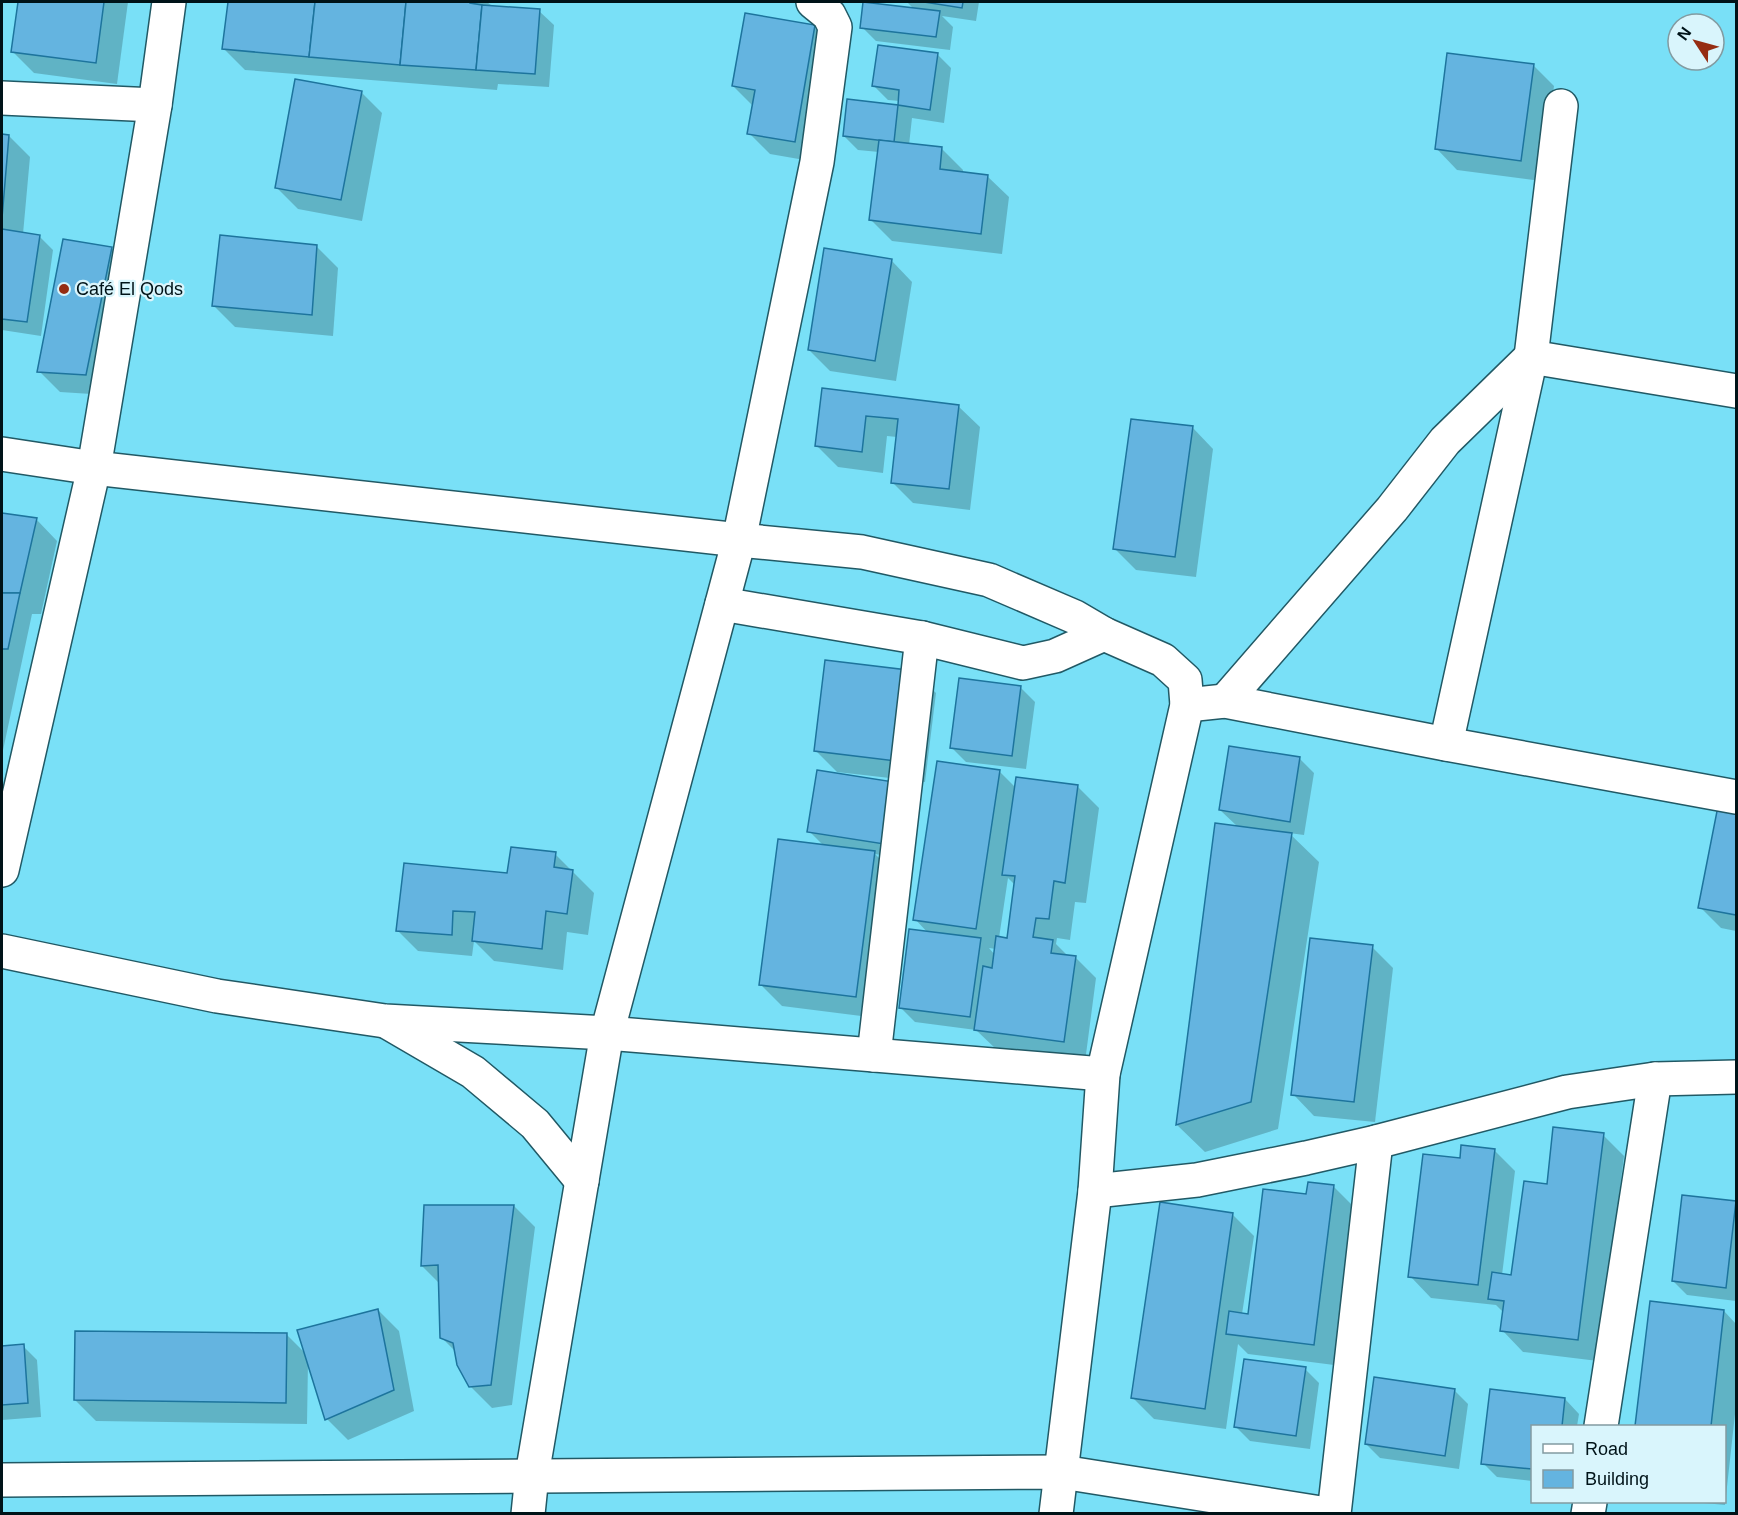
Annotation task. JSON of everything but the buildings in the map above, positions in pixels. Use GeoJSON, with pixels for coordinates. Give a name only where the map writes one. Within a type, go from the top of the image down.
{"type":"FeatureCollection","features":[{"type":"Feature","properties":{"kind":"street"},"geometry":{"type":"LineString","coordinates":[[2,870],[94,468],[155,105],[169,2]]}},
{"type":"Feature","properties":{"kind":"street"},"geometry":{"type":"LineString","coordinates":[[528,1514],[532,1475],[607,1033],[739,540],[817,162],[835,27],[825,6]]}},
{"type":"Feature","properties":{"kind":"street"},"geometry":{"type":"LineString","coordinates":[[2,98],[155,105]]}},
{"type":"Feature","properties":{"kind":"street"},"geometry":{"type":"LineString","coordinates":[[1446,744],[1531,357],[1561,106]]}},
{"type":"Feature","properties":{"kind":"street"},"geometry":{"type":"LineString","coordinates":[[1531,357],[1737,391]]}},
{"type":"Feature","properties":{"kind":"street"},"geometry":{"type":"LineString","coordinates":[[1226,701],[1392,509],[1446,441],[1531,357]]}},
{"type":"Feature","properties":{"kind":"street"},"geometry":{"type":"LineString","coordinates":[[2,454],[94,468],[862,552],[989,580],[1075,617],[1104,634],[1163,660],[1185,680],[1187,705],[1103,1074],[1095,1191],[1056,1514]]}},
{"type":"Feature","properties":{"kind":"street"},"geometry":{"type":"LineString","coordinates":[[722,604],[922,638],[1023,663],[1055,656],[1104,634]]}},
{"type":"Feature","properties":{"kind":"street"},"geometry":{"type":"LineString","coordinates":[[874,1055],[922,638]]}},
{"type":"Feature","properties":{"kind":"street"},"geometry":{"type":"LineString","coordinates":[[1187,705],[1226,701],[1737,797]]}},
{"type":"Feature","properties":{"kind":"street"},"geometry":{"type":"LineString","coordinates":[[2,951],[217,996],[385,1021],[607,1033],[1103,1074]]}},
{"type":"Feature","properties":{"kind":"street"},"geometry":{"type":"LineString","coordinates":[[385,1021],[472,1072],[535,1124],[582,1181]]}},
{"type":"Feature","properties":{"kind":"street"},"geometry":{"type":"LineString","coordinates":[[1095,1191],[1197,1180],[1377,1142],[1567,1092],[1655,1079],[1737,1077]]}},
{"type":"Feature","properties":{"kind":"street"},"geometry":{"type":"LineString","coordinates":[[1601,1425],[1655,1079]]}},
{"type":"Feature","properties":{"kind":"street"},"geometry":{"type":"LineString","coordinates":[[1334,1514],[1377,1142]]}},
{"type":"Feature","properties":{"kind":"street"},"geometry":{"type":"LineString","coordinates":[[2,1479],[1062,1472],[1327,1514]]}},
{"type":"Feature","properties":{"kind":"place","name":"Café El Qods"},"geometry":{"type":"Point","coordinates":[64,289]}}]}
